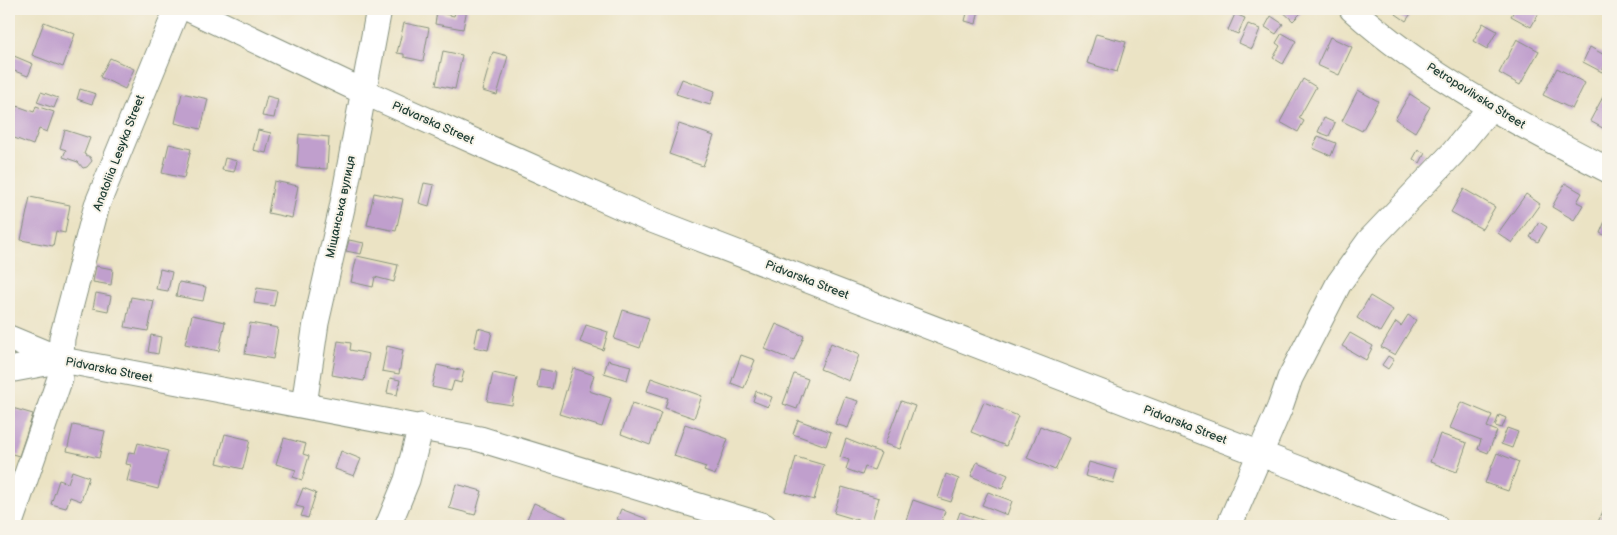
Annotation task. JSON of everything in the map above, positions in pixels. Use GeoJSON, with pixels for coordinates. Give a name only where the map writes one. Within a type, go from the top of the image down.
{"type":"FeatureCollection","features":[{"type":"Feature","properties":{"kind":"street","name":"Anatoliia Lesyka Street"},"geometry":{"type":"LineString","coordinates":[[9,526],[60,378],[62,338],[97,205],[177,9]]}},
{"type":"Feature","properties":{"kind":"street","name":"Pidvarska Street"},"geometry":{"type":"LineString","coordinates":[[189,9],[364,92],[644,217],[1258,453],[1435,526]]}},
{"type":"Feature","properties":{"kind":"street","name":"Міщанська вулиця"},"geometry":{"type":"LineString","coordinates":[[304,405],[316,323],[342,208],[379,9]]}},
{"type":"Feature","properties":{"kind":"street","name":"Petropavlivska Street"},"geometry":{"type":"LineString","coordinates":[[1352,9],[1392,42],[1490,108],[1608,170]]}},
{"type":"Feature","properties":{"kind":"street"},"geometry":{"type":"LineString","coordinates":[[1229,526],[1258,453],[1306,343],[1339,283],[1369,241],[1453,153],[1490,108]]}},
{"type":"Feature","properties":{"kind":"street","name":"Pidvarska Street"},"geometry":{"type":"LineString","coordinates":[[9,338],[62,360],[420,426],[513,448],[764,526]]}},
{"type":"Feature","properties":{"kind":"street"},"geometry":{"type":"LineString","coordinates":[[9,370],[62,360]]}},
{"type":"Feature","properties":{"kind":"street"},"geometry":{"type":"LineString","coordinates":[[388,526],[407,480],[420,426]]}},
{"type":"Feature","properties":{"kind":"building"},"geometry":{"type":"Polygon","coordinates":[[[456,9],[467,9],[463,29],[435,24],[437,12],[454,16],[456,9]]]}},
{"type":"Feature","properties":{"kind":"building"},"geometry":{"type":"Polygon","coordinates":[[[968,9],[979,9],[976,24],[965,21],[968,9]]]}},
{"type":"Feature","properties":{"kind":"building"},"geometry":{"type":"Polygon","coordinates":[[[1280,9],[1305,9],[1293,21],[1280,9]]]}},
{"type":"Feature","properties":{"kind":"building"},"geometry":{"type":"Polygon","coordinates":[[[1395,9],[1414,9],[1406,21],[1393,12],[1395,9]]]}},
{"type":"Feature","properties":{"kind":"building"},"geometry":{"type":"Polygon","coordinates":[[[1515,9],[1531,9],[1539,13],[1531,27],[1511,16],[1515,9]]]}},
{"type":"Feature","properties":{"kind":"building"},"geometry":{"type":"Polygon","coordinates":[[[1235,14],[1245,18],[1238,34],[1228,30],[1235,14]]]}},
{"type":"Feature","properties":{"kind":"building"},"geometry":{"type":"Polygon","coordinates":[[[1271,16],[1283,24],[1276,34],[1265,27],[1271,16]]]}},
{"type":"Feature","properties":{"kind":"building"},"geometry":{"type":"Polygon","coordinates":[[[44,22],[75,34],[63,67],[32,55],[44,22]]]}},
{"type":"Feature","properties":{"kind":"building"},"geometry":{"type":"Polygon","coordinates":[[[404,23],[429,28],[423,61],[404,57],[404,54],[397,53],[404,23]]]}},
{"type":"Feature","properties":{"kind":"building"},"geometry":{"type":"Polygon","coordinates":[[[1483,23],[1497,31],[1487,49],[1473,41],[1483,23]]]}},
{"type":"Feature","properties":{"kind":"building"},"geometry":{"type":"Polygon","coordinates":[[[1248,24],[1260,29],[1252,49],[1239,43],[1248,24]]]}},
{"type":"Feature","properties":{"kind":"building"},"geometry":{"type":"Polygon","coordinates":[[[1282,33],[1296,41],[1283,64],[1273,58],[1280,46],[1276,43],[1282,33]]]}},
{"type":"Feature","properties":{"kind":"building"},"geometry":{"type":"Polygon","coordinates":[[[1096,34],[1126,42],[1117,72],[1087,63],[1096,34]]]}},
{"type":"Feature","properties":{"kind":"building"},"geometry":{"type":"Polygon","coordinates":[[[1330,37],[1352,47],[1339,75],[1317,65],[1330,37]]]}},
{"type":"Feature","properties":{"kind":"building"},"geometry":{"type":"Polygon","coordinates":[[[1517,39],[1539,51],[1520,85],[1499,73],[1517,39]]]}},
{"type":"Feature","properties":{"kind":"building"},"geometry":{"type":"Polygon","coordinates":[[[1590,47],[1608,57],[1602,72],[1583,62],[1590,47]]]}},
{"type":"Feature","properties":{"kind":"building"},"geometry":{"type":"Polygon","coordinates":[[[443,51],[462,55],[455,89],[436,85],[443,51]]]}},
{"type":"Feature","properties":{"kind":"building"},"geometry":{"type":"Polygon","coordinates":[[[493,52],[508,56],[497,95],[482,91],[493,52]]]}},
{"type":"Feature","properties":{"kind":"building"},"geometry":{"type":"Polygon","coordinates":[[[14,56],[33,64],[28,76],[9,69],[14,56]]]}},
{"type":"Feature","properties":{"kind":"building"},"geometry":{"type":"Polygon","coordinates":[[[110,58],[134,69],[125,89],[100,77],[110,58]]]}},
{"type":"Feature","properties":{"kind":"building"},"geometry":{"type":"Polygon","coordinates":[[[1557,68],[1585,83],[1572,109],[1543,95],[1557,68]]]}},
{"type":"Feature","properties":{"kind":"building"},"geometry":{"type":"Polygon","coordinates":[[[682,79],[715,91],[710,105],[676,94],[682,79]]]}},
{"type":"Feature","properties":{"kind":"building"},"geometry":{"type":"Polygon","coordinates":[[[1303,79],[1316,87],[1299,118],[1304,121],[1298,132],[1280,122],[1303,79]]]}},
{"type":"Feature","properties":{"kind":"building"},"geometry":{"type":"Polygon","coordinates":[[[80,89],[96,94],[92,104],[77,99],[80,89]]]}},
{"type":"Feature","properties":{"kind":"building"},"geometry":{"type":"Polygon","coordinates":[[[1358,90],[1378,101],[1362,131],[1342,121],[1358,90]]]}},
{"type":"Feature","properties":{"kind":"building"},"geometry":{"type":"Polygon","coordinates":[[[41,92],[58,98],[54,108],[37,102],[41,92]]]}},
{"type":"Feature","properties":{"kind":"building"},"geometry":{"type":"Polygon","coordinates":[[[182,93],[208,99],[201,129],[175,123],[182,93]]]}},
{"type":"Feature","properties":{"kind":"building"},"geometry":{"type":"Polygon","coordinates":[[[1410,94],[1430,107],[1415,132],[1395,119],[1410,94]]]}},
{"type":"Feature","properties":{"kind":"building"},"geometry":{"type":"Polygon","coordinates":[[[1604,95],[1608,98],[1608,131],[1590,121],[1604,95]]]}},
{"type":"Feature","properties":{"kind":"building"},"geometry":{"type":"Polygon","coordinates":[[[267,96],[278,99],[274,118],[262,116],[267,96]]]}},
{"type":"Feature","properties":{"kind":"building"},"geometry":{"type":"Polygon","coordinates":[[[17,106],[34,112],[36,106],[54,112],[47,132],[39,129],[33,145],[9,136],[17,106]]]}},
{"type":"Feature","properties":{"kind":"building"},"geometry":{"type":"Polygon","coordinates":[[[1324,118],[1335,123],[1329,136],[1318,132],[1324,118]]]}},
{"type":"Feature","properties":{"kind":"building"},"geometry":{"type":"Polygon","coordinates":[[[679,124],[714,136],[703,166],[669,154],[679,124]]]}},
{"type":"Feature","properties":{"kind":"building"},"geometry":{"type":"Polygon","coordinates":[[[65,130],[90,138],[84,154],[90,157],[92,161],[87,167],[83,168],[78,162],[63,157],[66,150],[60,148],[65,130]]]}},
{"type":"Feature","properties":{"kind":"building"},"geometry":{"type":"Polygon","coordinates":[[[258,130],[271,133],[266,153],[253,150],[258,130]]]}},
{"type":"Feature","properties":{"kind":"building"},"geometry":{"type":"Polygon","coordinates":[[[299,134],[329,137],[327,169],[297,167],[299,134]]]}},
{"type":"Feature","properties":{"kind":"building"},"geometry":{"type":"Polygon","coordinates":[[[1318,136],[1336,143],[1331,156],[1313,148],[1318,136]]]}},
{"type":"Feature","properties":{"kind":"building"},"geometry":{"type":"Polygon","coordinates":[[[169,144],[191,149],[184,178],[162,173],[169,144]]]}},
{"type":"Feature","properties":{"kind":"building"},"geometry":{"type":"Polygon","coordinates":[[[1418,150],[1425,153],[1420,163],[1413,159],[1418,150]]]}},
{"type":"Feature","properties":{"kind":"building"},"geometry":{"type":"Polygon","coordinates":[[[225,158],[237,161],[234,172],[222,170],[225,158]]]}},
{"type":"Feature","properties":{"kind":"building"},"geometry":{"type":"Polygon","coordinates":[[[274,181],[298,186],[292,218],[268,213],[274,181]]]}},
{"type":"Feature","properties":{"kind":"building"},"geometry":{"type":"Polygon","coordinates":[[[424,183],[434,185],[429,206],[419,203],[424,183]]]}},
{"type":"Feature","properties":{"kind":"building"},"geometry":{"type":"Polygon","coordinates":[[[1565,183],[1582,193],[1577,202],[1583,205],[1574,220],[1552,207],[1565,183]]]}},
{"type":"Feature","properties":{"kind":"building"},"geometry":{"type":"Polygon","coordinates":[[[1464,189],[1495,207],[1482,229],[1451,212],[1464,189]]]}},
{"type":"Feature","properties":{"kind":"building"},"geometry":{"type":"Polygon","coordinates":[[[374,193],[403,199],[396,231],[367,225],[374,193]]]}},
{"type":"Feature","properties":{"kind":"building"},"geometry":{"type":"Polygon","coordinates":[[[1526,194],[1540,204],[1512,243],[1498,233],[1526,194]]]}},
{"type":"Feature","properties":{"kind":"building"},"geometry":{"type":"Polygon","coordinates":[[[30,197],[70,205],[65,233],[56,231],[53,246],[21,240],[30,197]]]}},
{"type":"Feature","properties":{"kind":"building"},"geometry":{"type":"Polygon","coordinates":[[[1608,214],[1608,237],[1600,233],[1608,214]]]}},
{"type":"Feature","properties":{"kind":"building"},"geometry":{"type":"Polygon","coordinates":[[[1539,222],[1547,227],[1538,242],[1530,237],[1539,222]]]}},
{"type":"Feature","properties":{"kind":"building"},"geometry":{"type":"Polygon","coordinates":[[[349,240],[364,243],[361,254],[346,251],[349,240]]]}},
{"type":"Feature","properties":{"kind":"building"},"geometry":{"type":"Polygon","coordinates":[[[357,256],[398,265],[394,282],[375,277],[373,287],[351,282],[357,256]]]}},
{"type":"Feature","properties":{"kind":"building"},"geometry":{"type":"Polygon","coordinates":[[[96,266],[113,269],[111,285],[93,282],[96,266]]]}},
{"type":"Feature","properties":{"kind":"building"},"geometry":{"type":"Polygon","coordinates":[[[160,269],[172,272],[168,291],[156,289],[160,269]]]}},
{"type":"Feature","properties":{"kind":"building"},"geometry":{"type":"Polygon","coordinates":[[[179,282],[206,287],[203,301],[176,296],[179,282]]]}},
{"type":"Feature","properties":{"kind":"building"},"geometry":{"type":"Polygon","coordinates":[[[257,288],[277,291],[274,306],[254,303],[257,288]]]}},
{"type":"Feature","properties":{"kind":"building"},"geometry":{"type":"Polygon","coordinates":[[[96,293],[111,296],[108,311],[93,308],[96,293]]]}},
{"type":"Feature","properties":{"kind":"building"},"geometry":{"type":"Polygon","coordinates":[[[1370,296],[1393,310],[1380,332],[1357,318],[1370,296]]]}},
{"type":"Feature","properties":{"kind":"building"},"geometry":{"type":"Polygon","coordinates":[[[131,297],[154,301],[148,331],[125,327],[131,297]]]}},
{"type":"Feature","properties":{"kind":"building"},"geometry":{"type":"Polygon","coordinates":[[[623,310],[649,318],[640,348],[614,339],[623,310]]]}},
{"type":"Feature","properties":{"kind":"building"},"geometry":{"type":"Polygon","coordinates":[[[192,315],[225,322],[219,351],[185,344],[192,315]]]}},
{"type":"Feature","properties":{"kind":"building"},"geometry":{"type":"Polygon","coordinates":[[[1408,315],[1416,320],[1395,355],[1381,347],[1396,322],[1401,326],[1408,315]]]}},
{"type":"Feature","properties":{"kind":"building"},"geometry":{"type":"Polygon","coordinates":[[[250,323],[278,328],[273,359],[245,354],[250,323]]]}},
{"type":"Feature","properties":{"kind":"building"},"geometry":{"type":"Polygon","coordinates":[[[776,324],[804,336],[794,361],[765,349],[776,324]]]}},
{"type":"Feature","properties":{"kind":"building"},"geometry":{"type":"Polygon","coordinates":[[[586,325],[608,332],[603,350],[580,342],[586,325]]]}},
{"type":"Feature","properties":{"kind":"building"},"geometry":{"type":"Polygon","coordinates":[[[478,328],[492,332],[488,350],[474,347],[478,328]]]}},
{"type":"Feature","properties":{"kind":"building"},"geometry":{"type":"Polygon","coordinates":[[[1350,333],[1373,346],[1366,360],[1342,346],[1350,333]]]}},
{"type":"Feature","properties":{"kind":"building"},"geometry":{"type":"Polygon","coordinates":[[[151,335],[161,337],[158,354],[148,352],[151,335]]]}},
{"type":"Feature","properties":{"kind":"building"},"geometry":{"type":"Polygon","coordinates":[[[338,341],[351,343],[350,350],[369,354],[364,381],[332,375],[338,341]]]}},
{"type":"Feature","properties":{"kind":"building"},"geometry":{"type":"Polygon","coordinates":[[[831,343],[859,355],[849,381],[820,369],[831,343]]]}},
{"type":"Feature","properties":{"kind":"building"},"geometry":{"type":"Polygon","coordinates":[[[387,346],[403,350],[399,374],[382,371],[387,346]]]}},
{"type":"Feature","properties":{"kind":"building"},"geometry":{"type":"Polygon","coordinates":[[[741,355],[755,360],[744,388],[731,383],[741,355]]]}},
{"type":"Feature","properties":{"kind":"building"},"geometry":{"type":"Polygon","coordinates":[[[1388,356],[1394,360],[1388,369],[1382,365],[1388,356]]]}},
{"type":"Feature","properties":{"kind":"building"},"geometry":{"type":"Polygon","coordinates":[[[608,360],[631,366],[627,380],[604,373],[608,360]]]}},
{"type":"Feature","properties":{"kind":"building"},"geometry":{"type":"Polygon","coordinates":[[[437,365],[464,371],[461,383],[454,381],[451,391],[432,387],[437,365]]]}},
{"type":"Feature","properties":{"kind":"building"},"geometry":{"type":"Polygon","coordinates":[[[573,368],[594,375],[589,391],[611,398],[602,427],[559,414],[573,368]]]}},
{"type":"Feature","properties":{"kind":"building"},"geometry":{"type":"Polygon","coordinates":[[[540,369],[555,372],[552,389],[537,387],[540,369]]]}},
{"type":"Feature","properties":{"kind":"building"},"geometry":{"type":"Polygon","coordinates":[[[493,373],[517,378],[512,405],[487,401],[493,373]]]}},
{"type":"Feature","properties":{"kind":"building"},"geometry":{"type":"Polygon","coordinates":[[[794,374],[808,379],[797,409],[783,404],[794,374]]]}},
{"type":"Feature","properties":{"kind":"building"},"geometry":{"type":"Polygon","coordinates":[[[390,378],[400,380],[397,395],[387,393],[390,378]]]}},
{"type":"Feature","properties":{"kind":"building"},"geometry":{"type":"Polygon","coordinates":[[[651,378],[702,396],[694,418],[665,408],[668,398],[647,391],[651,378]]]}},
{"type":"Feature","properties":{"kind":"building"},"geometry":{"type":"Polygon","coordinates":[[[756,391],[772,397],[768,407],[753,401],[756,391]]]}},
{"type":"Feature","properties":{"kind":"building"},"geometry":{"type":"Polygon","coordinates":[[[845,397],[858,401],[848,428],[835,424],[845,397]]]}},
{"type":"Feature","properties":{"kind":"building"},"geometry":{"type":"Polygon","coordinates":[[[901,401],[915,406],[900,449],[885,444],[901,401]]]}},
{"type":"Feature","properties":{"kind":"building"},"geometry":{"type":"Polygon","coordinates":[[[984,402],[1018,416],[1006,446],[971,432],[984,402]]]}},
{"type":"Feature","properties":{"kind":"building"},"geometry":{"type":"Polygon","coordinates":[[[1461,402],[1492,415],[1487,427],[1497,431],[1488,453],[1478,449],[1481,440],[1450,428],[1461,402]]]}},
{"type":"Feature","properties":{"kind":"building"},"geometry":{"type":"Polygon","coordinates":[[[632,403],[661,413],[650,445],[621,434],[632,403]]]}},
{"type":"Feature","properties":{"kind":"building"},"geometry":{"type":"Polygon","coordinates":[[[9,407],[33,414],[19,456],[9,453],[9,407]]]}},
{"type":"Feature","properties":{"kind":"building"},"geometry":{"type":"Polygon","coordinates":[[[1499,415],[1506,418],[1502,428],[1495,426],[1499,415]]]}},
{"type":"Feature","properties":{"kind":"building"},"geometry":{"type":"Polygon","coordinates":[[[798,420],[831,432],[826,446],[793,434],[798,420]]]}},
{"type":"Feature","properties":{"kind":"building"},"geometry":{"type":"Polygon","coordinates":[[[685,424],[728,439],[715,475],[704,471],[706,467],[674,456],[685,424]]]}},
{"type":"Feature","properties":{"kind":"building"},"geometry":{"type":"Polygon","coordinates":[[[73,425],[105,431],[99,458],[67,451],[73,425]]]}},
{"type":"Feature","properties":{"kind":"building"},"geometry":{"type":"Polygon","coordinates":[[[1040,426],[1069,438],[1055,470],[1027,458],[1040,426]]]}},
{"type":"Feature","properties":{"kind":"building"},"geometry":{"type":"Polygon","coordinates":[[[1507,428],[1518,432],[1512,448],[1501,444],[1507,428]]]}},
{"type":"Feature","properties":{"kind":"building"},"geometry":{"type":"Polygon","coordinates":[[[225,434],[250,440],[243,469],[217,463],[225,434]]]}},
{"type":"Feature","properties":{"kind":"building"},"geometry":{"type":"Polygon","coordinates":[[[1440,434],[1467,443],[1457,472],[1430,462],[1440,434]]]}},
{"type":"Feature","properties":{"kind":"building"},"geometry":{"type":"Polygon","coordinates":[[[284,438],[306,444],[303,454],[309,456],[302,480],[293,477],[296,470],[276,464],[284,438]]]}},
{"type":"Feature","properties":{"kind":"building"},"geometry":{"type":"Polygon","coordinates":[[[846,439],[881,453],[874,470],[865,467],[862,475],[846,469],[849,460],[840,457],[846,439]]]}},
{"type":"Feature","properties":{"kind":"building"},"geometry":{"type":"Polygon","coordinates":[[[138,443],[168,451],[158,489],[127,481],[131,465],[126,464],[129,452],[135,453],[138,443]]]}},
{"type":"Feature","properties":{"kind":"building"},"geometry":{"type":"Polygon","coordinates":[[[341,451],[361,459],[354,476],[335,469],[341,451]]]}},
{"type":"Feature","properties":{"kind":"building"},"geometry":{"type":"Polygon","coordinates":[[[1497,453],[1519,462],[1508,491],[1485,483],[1497,453]]]}},
{"type":"Feature","properties":{"kind":"building"},"geometry":{"type":"Polygon","coordinates":[[[796,457],[824,465],[814,500],[786,492],[796,457]]]}},
{"type":"Feature","properties":{"kind":"building"},"geometry":{"type":"Polygon","coordinates":[[[977,462],[1008,475],[1002,489],[971,476],[977,462]]]}},
{"type":"Feature","properties":{"kind":"building"},"geometry":{"type":"Polygon","coordinates":[[[1089,462],[1117,470],[1113,483],[1085,476],[1089,462]]]}},
{"type":"Feature","properties":{"kind":"building"},"geometry":{"type":"Polygon","coordinates":[[[72,471],[89,477],[81,501],[70,497],[66,508],[51,504],[59,480],[68,483],[72,471]]]}},
{"type":"Feature","properties":{"kind":"building"},"geometry":{"type":"Polygon","coordinates":[[[946,474],[959,479],[951,502],[938,498],[946,474]]]}},
{"type":"Feature","properties":{"kind":"building"},"geometry":{"type":"Polygon","coordinates":[[[456,484],[482,491],[475,515],[449,508],[456,484]]]}},
{"type":"Feature","properties":{"kind":"building"},"geometry":{"type":"Polygon","coordinates":[[[842,487],[879,498],[871,524],[834,513],[842,487]]]}},
{"type":"Feature","properties":{"kind":"building"},"geometry":{"type":"Polygon","coordinates":[[[303,488],[316,493],[308,518],[301,516],[304,508],[296,506],[303,488]]]}},
{"type":"Feature","properties":{"kind":"building"},"geometry":{"type":"Polygon","coordinates":[[[988,492],[1012,501],[1007,515],[982,505],[988,492]]]}},
{"type":"Feature","properties":{"kind":"building"},"geometry":{"type":"Polygon","coordinates":[[[913,500],[945,511],[940,526],[904,526],[913,500]]]}},
{"type":"Feature","properties":{"kind":"building"},"geometry":{"type":"Polygon","coordinates":[[[534,503],[566,517],[562,526],[524,526],[534,503]]]}},
{"type":"Feature","properties":{"kind":"building"},"geometry":{"type":"Polygon","coordinates":[[[1607,503],[1608,526],[1596,526],[1607,503]]]}},
{"type":"Feature","properties":{"kind":"building"},"geometry":{"type":"Polygon","coordinates":[[[621,509],[647,519],[644,526],[622,526],[624,522],[617,519],[621,509]]]}},
{"type":"Feature","properties":{"kind":"building"},"geometry":{"type":"Polygon","coordinates":[[[960,512],[993,524],[993,526],[955,526],[960,512]]]}}]}
